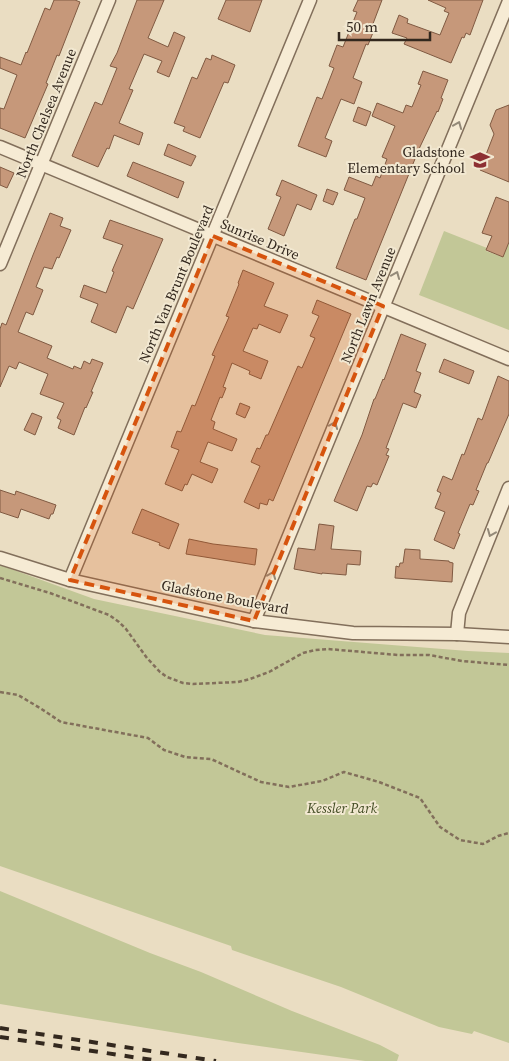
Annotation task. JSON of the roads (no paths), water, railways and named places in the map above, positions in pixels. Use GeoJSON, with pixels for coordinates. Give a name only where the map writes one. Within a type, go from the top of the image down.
{"type":"FeatureCollection","features":[{"type":"Feature","properties":{"kind":"street","name":"North Chelsea Avenue"},"geometry":{"type":"LineString","coordinates":[[0,264],[109,0]]}},
{"type":"Feature","properties":{"kind":"street","name":"North Van Brunt Boulevard"},"geometry":{"type":"LineString","coordinates":[[70,580],[310,0]]}},
{"type":"Feature","properties":{"kind":"street","name":"North Lawn Avenue"},"geometry":{"type":"LineString","coordinates":[[254,621],[509,1]]}},
{"type":"Feature","properties":{"kind":"street","name":"Sunrise Drive"},"geometry":{"type":"LineString","coordinates":[[0,147],[509,359]]}},
{"type":"Feature","properties":{"kind":"street"},"geometry":{"type":"LineString","coordinates":[[458,634],[458,613],[509,488]]}},
{"type":"Feature","properties":{"kind":"street","name":"Gladstone Boulevard"},"geometry":{"type":"LineString","coordinates":[[0,558],[70,580],[254,621],[354,632],[509,637]]}},
{"type":"Feature","properties":{"kind":"railway"},"geometry":{"type":"LineString","coordinates":[[0,1028],[216,1061]]}},
{"type":"Feature","properties":{"kind":"railway"},"geometry":{"type":"LineString","coordinates":[[0,1037],[159,1061]]}},
{"type":"Feature","properties":{"kind":"place","name":"Gladstone Elementary School"},"geometry":{"type":"Point","coordinates":[480,160]}},
{"type":"Feature","properties":{"kind":"park label","name":"Kessler Park"},"geometry":{"type":"Point","coordinates":[342,808]}}]}
